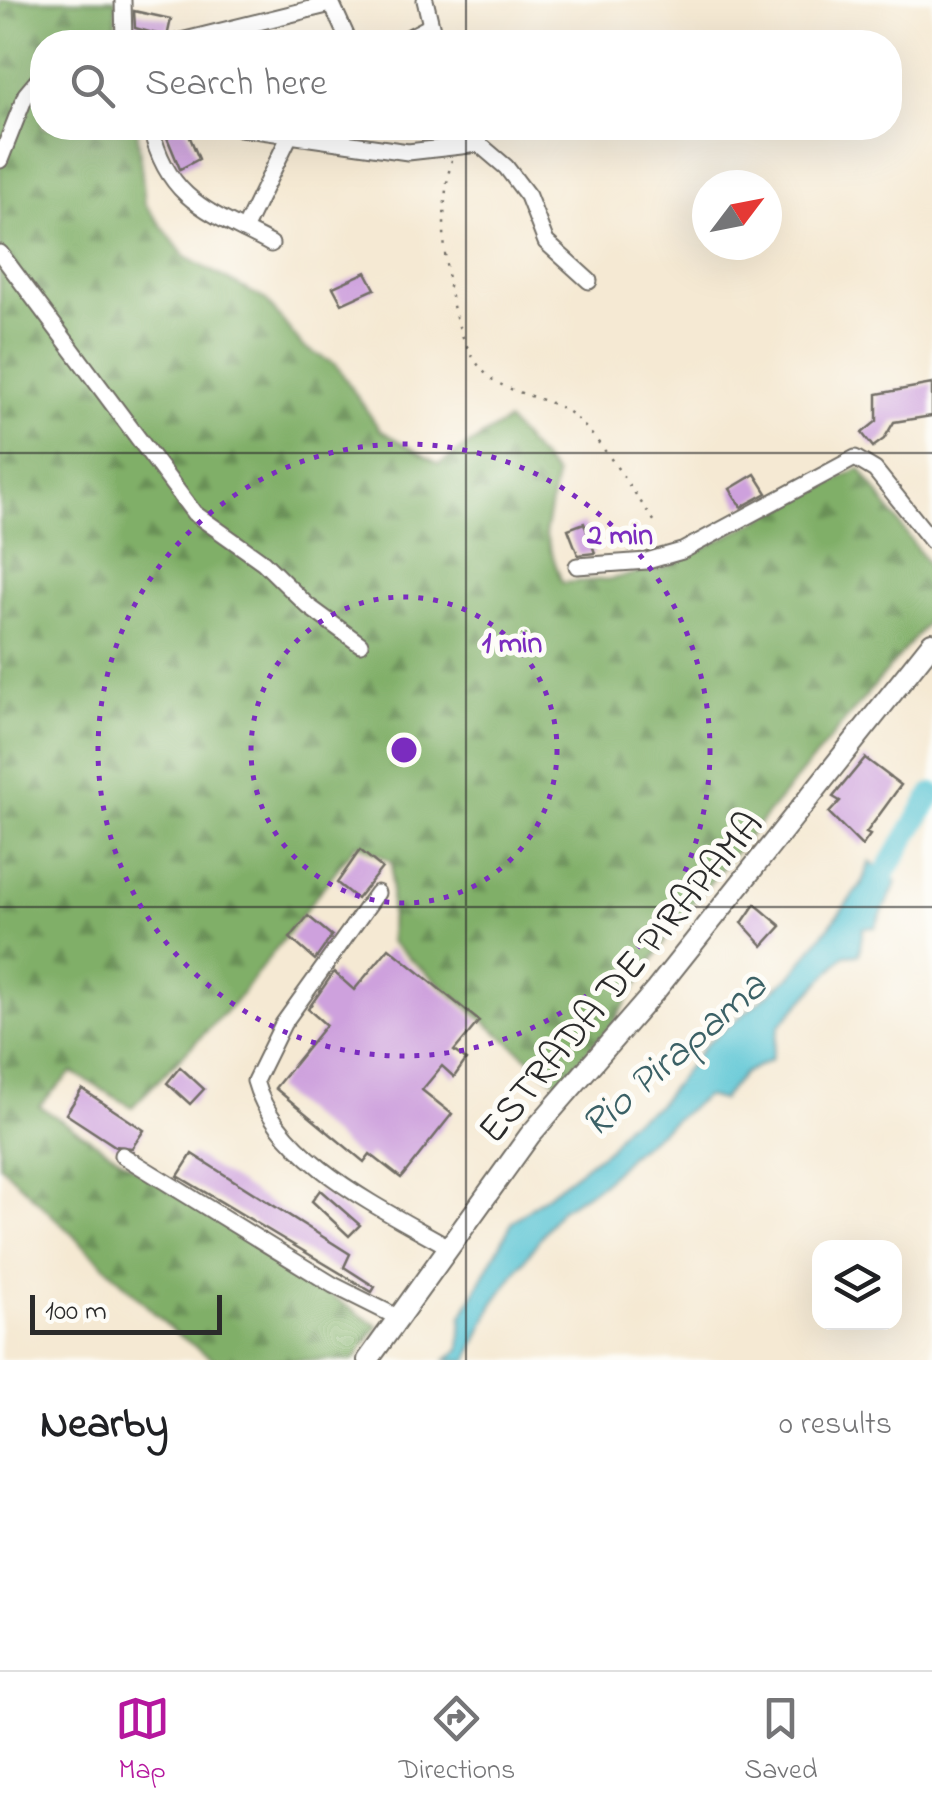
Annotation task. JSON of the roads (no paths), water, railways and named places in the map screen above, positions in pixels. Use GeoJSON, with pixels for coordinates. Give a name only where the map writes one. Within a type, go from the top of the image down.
{"type":"FeatureCollection","features":[{"type":"Feature","properties":{"kind":"main road","name":"ESTRADA DE PIRAPAMA"},"geometry":{"type":"LineString","coordinates":[[368,1360],[530,1134],[656,990],[932,643]]}},
{"type":"Feature","properties":{"kind":"street"},"geometry":{"type":"LineString","coordinates":[[123,0],[124,30]]}},
{"type":"Feature","properties":{"kind":"street"},"geometry":{"type":"LineString","coordinates":[[425,0],[431,30]]}},
{"type":"Feature","properties":{"kind":"street"},"geometry":{"type":"LineString","coordinates":[[223,30],[330,2],[343,30]]}},
{"type":"Feature","properties":{"kind":"street"},"geometry":{"type":"LineString","coordinates":[[0,160],[30,89]]}},
{"type":"Feature","properties":{"kind":"street"},"geometry":{"type":"LineString","coordinates":[[154,140],[162,167],[178,189],[271,244]]}},
{"type":"Feature","properties":{"kind":"street"},"geometry":{"type":"LineString","coordinates":[[244,230],[288,140]]}},
{"type":"Feature","properties":{"kind":"street"},"geometry":{"type":"LineString","coordinates":[[313,140],[408,152],[479,144]]}},
{"type":"Feature","properties":{"kind":"street"},"geometry":{"type":"LineString","coordinates":[[477,140],[506,166],[528,196],[546,242],[589,281]]}},
{"type":"Feature","properties":{"kind":"street"},"geometry":{"type":"LineString","coordinates":[[0,253],[194,513],[263,562],[308,606],[360,644]]}},
{"type":"Feature","properties":{"kind":"street"},"geometry":{"type":"LineString","coordinates":[[578,566],[648,561],[682,551],[854,458],[875,470],[932,541]]}},
{"type":"Feature","properties":{"kind":"street"},"geometry":{"type":"LineString","coordinates":[[378,893],[283,1024],[255,1080],[278,1124],[334,1181],[447,1246]]}},
{"type":"Feature","properties":{"kind":"street"},"geometry":{"type":"LineString","coordinates":[[122,1156],[333,1285],[397,1317]]}},
{"type":"Feature","properties":{"kind":"water"},"geometry":{"type":"Polygon","coordinates":[[[870,862],[897,882],[875,927],[863,928],[859,954],[845,955],[779,1026],[771,1060],[744,1073],[721,1100],[705,1096],[630,1155],[603,1183],[560,1210],[493,1304],[468,1360],[446,1360],[460,1349],[462,1316],[513,1221],[609,1148],[626,1124],[657,1106],[706,1044],[791,976],[861,885],[870,862]]]}},
{"type":"Feature","properties":{"kind":"waterway","name":"Rio Pirapama"},"geometry":{"type":"LineString","coordinates":[[870,898],[932,794]]}}]}
